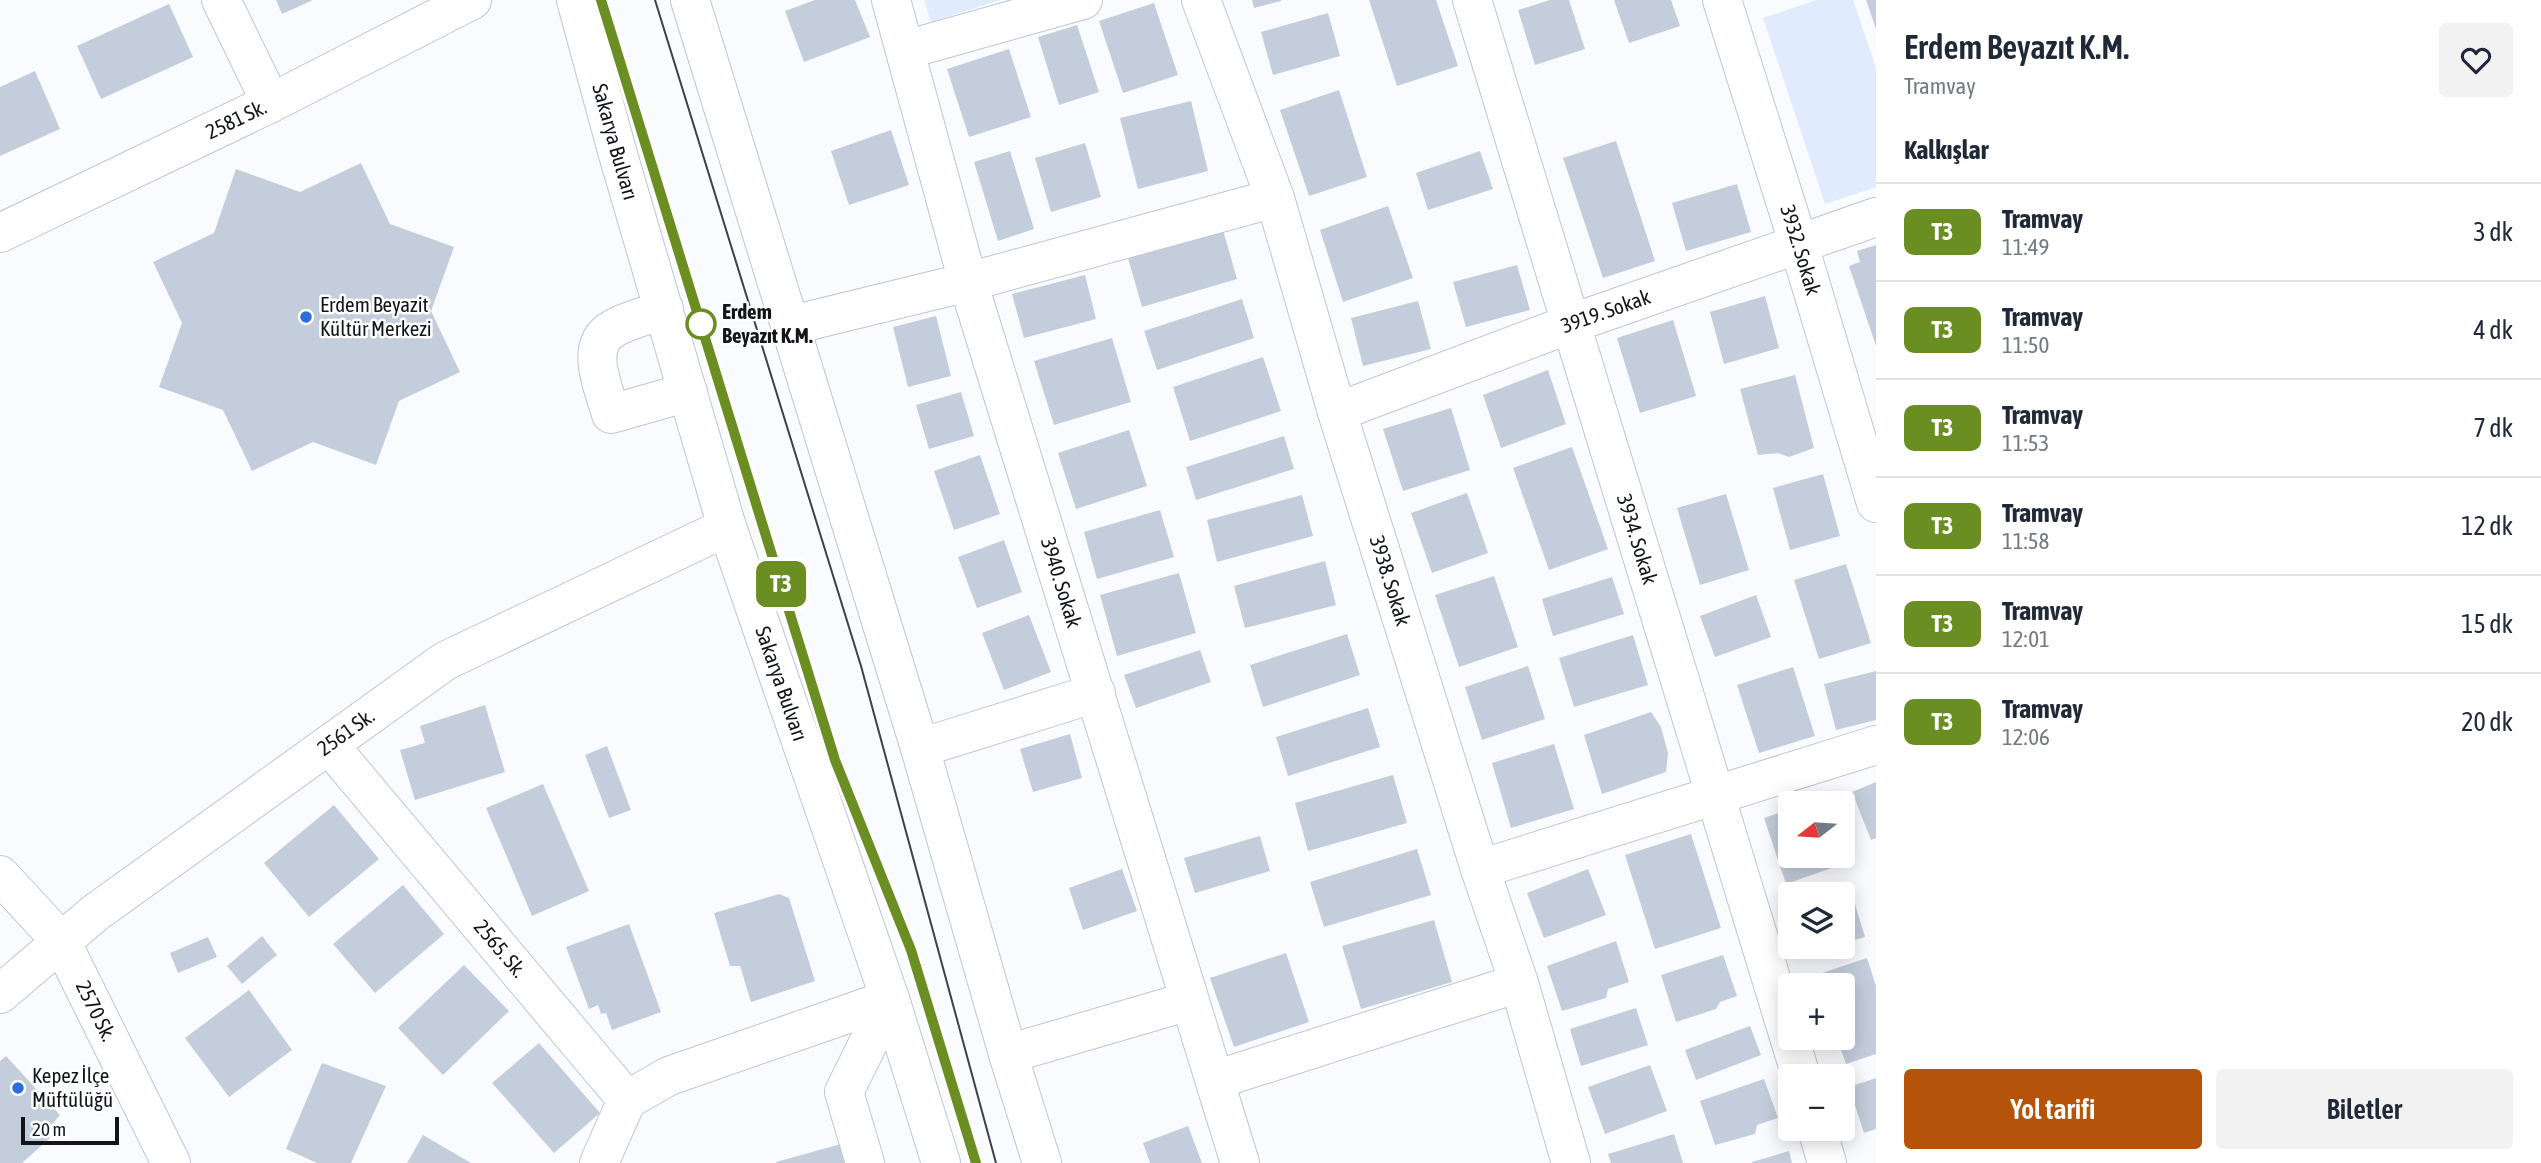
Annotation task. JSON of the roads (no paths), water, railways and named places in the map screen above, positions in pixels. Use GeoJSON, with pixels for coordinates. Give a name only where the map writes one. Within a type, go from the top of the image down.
{"type":"FeatureCollection","features":[{"type":"Feature","properties":{"kind":"street"},"geometry":{"type":"LineString","coordinates":[[221,0],[271,103]]}},
{"type":"Feature","properties":{"kind":"street","name":"2581 Sk."},"geometry":{"type":"LineString","coordinates":[[0,233],[271,103],[472,0]]}},
{"type":"Feature","properties":{"kind":"street","name":"Sakarya Bulvarı"},"geometry":{"type":"LineString","coordinates":[[576,0],[617,151],[727,527],[890,999],[941,1163]]}},
{"type":"Feature","properties":{"kind":"street"},"geometry":{"type":"LineString","coordinates":[[690,0],[792,325],[1042,1163]]}},
{"type":"Feature","properties":{"kind":"street","name":"3940. Sokak"},"geometry":{"type":"LineString","coordinates":[[891,0],[968,282],[1240,1163]]}},
{"type":"Feature","properties":{"kind":"street"},"geometry":{"type":"LineString","coordinates":[[905,50],[1083,0]]}},
{"type":"Feature","properties":{"kind":"street","name":"3938. Sokak"},"geometry":{"type":"LineString","coordinates":[[1201,0],[1275,198],[1337,412],[1480,869],[1519,983],[1571,1163]]}},
{"type":"Feature","properties":{"kind":"street","name":"3934. Sokak"},"geometry":{"type":"LineString","coordinates":[[1472,0],[1797,1064]]}},
{"type":"Feature","properties":{"kind":"street","name":"3932. Sokak"},"geometry":{"type":"LineString","coordinates":[[1733,3],[1798,242],[1876,503]]}},
{"type":"Feature","properties":{"kind":"street"},"geometry":{"type":"LineString","coordinates":[[792,325],[968,282],[1275,198]]}},
{"type":"Feature","properties":{"kind":"street","name":"3919. Sokak"},"geometry":{"type":"LineString","coordinates":[[1337,412],[1570,324],[1798,242],[1876,217]]}},
{"type":"Feature","properties":{"kind":"street"},"geometry":{"type":"LineString","coordinates":[[664,309],[614,328],[604,335],[598,344],[596,355],[611,414],[688,392]]}},
{"type":"Feature","properties":{"kind":"street","name":"2561 Sk."},"geometry":{"type":"LineString","coordinates":[[0,994],[95,913],[445,661],[727,527]]}},
{"type":"Feature","properties":{"kind":"street"},"geometry":{"type":"LineString","coordinates":[[920,748],[1096,693]]}},
{"type":"Feature","properties":{"kind":"street","name":"2565. Sk."},"geometry":{"type":"LineString","coordinates":[[329,744],[626,1100]]}},
{"type":"Feature","properties":{"kind":"street"},"geometry":{"type":"LineString","coordinates":[[1480,869],[1876,746]]}},
{"type":"Feature","properties":{"kind":"street","name":"2570 Sk."},"geometry":{"type":"LineString","coordinates":[[0,875],[61,941],[170,1163]]}},
{"type":"Feature","properties":{"kind":"street"},"geometry":{"type":"LineString","coordinates":[[1214,1080],[1519,983]]}},
{"type":"Feature","properties":{"kind":"street"},"geometry":{"type":"LineString","coordinates":[[598,1163],[626,1100],[669,1076],[890,999]]}},
{"type":"Feature","properties":{"kind":"street"},"geometry":{"type":"LineString","coordinates":[[865,1163],[844,1092],[890,999]]}},
{"type":"Feature","properties":{"kind":"street"},"geometry":{"type":"LineString","coordinates":[[1008,1054],[1189,1001]]}},
{"type":"Feature","properties":{"kind":"street"},"geometry":{"type":"LineString","coordinates":[[1821,1141],[1827,1163]]}},
{"type":"Feature","properties":{"kind":"tram line"},"geometry":{"type":"LineString","coordinates":[[601,0],[835,760],[911,950],[977,1163]]}},
{"type":"Feature","properties":{"kind":"tram line","name":"T3"},"geometry":{"type":"LineString","coordinates":[[601,0],[835,760],[911,950],[976,1163]]}},
{"type":"Feature","properties":{"kind":"tram line"},"geometry":{"type":"LineString","coordinates":[[655,0],[861,666],[996,1163]]}},
{"type":"Feature","properties":{"kind":"place","name":"Erdem Beyazit Kültür Merkezi"},"geometry":{"type":"Point","coordinates":[306,317]}},
{"type":"Feature","properties":{"kind":"place","name":"Erdem Beyazıt K.M."},"geometry":{"type":"Point","coordinates":[701,324]}},
{"type":"Feature","properties":{"kind":"place","name":"Kepez İlçe Müftülüğü"},"geometry":{"type":"Point","coordinates":[18,1088]}}]}
